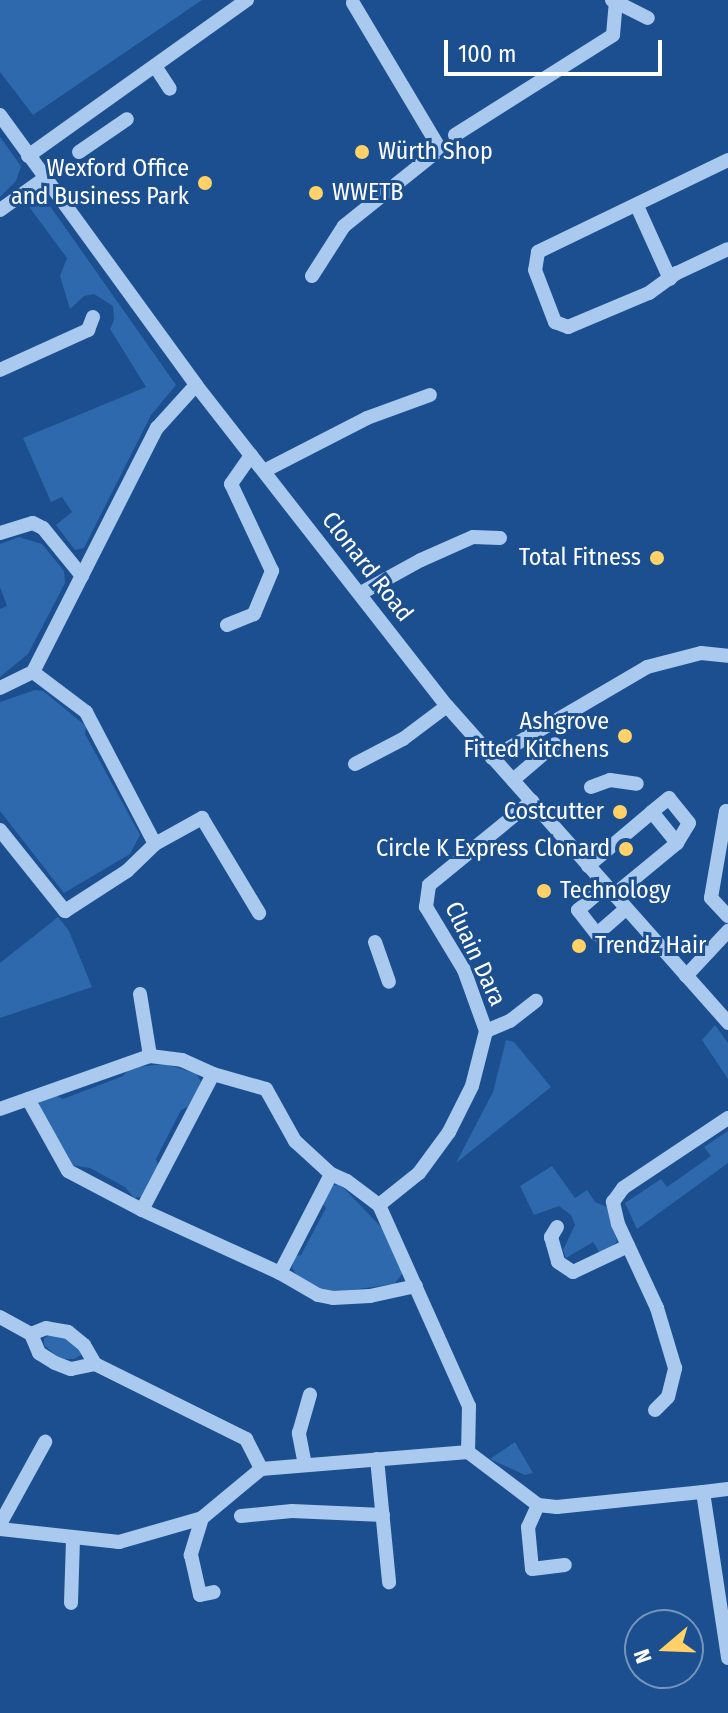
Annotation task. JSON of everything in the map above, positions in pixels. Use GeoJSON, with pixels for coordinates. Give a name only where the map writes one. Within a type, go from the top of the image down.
{"type":"FeatureCollection","features":[{"type":"Feature","properties":{"kind":"street"},"geometry":{"type":"LineString","coordinates":[[28,156],[247,0]]}},
{"type":"Feature","properties":{"kind":"street"},"geometry":{"type":"LineString","coordinates":[[455,135],[613,35],[614,1],[648,18]]}},
{"type":"Feature","properties":{"kind":"street"},"geometry":{"type":"LineString","coordinates":[[312,276],[344,226],[440,149],[353,3]]}},
{"type":"Feature","properties":{"kind":"street"},"geometry":{"type":"LineString","coordinates":[[155,66],[170,89]]}},
{"type":"Feature","properties":{"kind":"street","name":"Clonard Road"},"geometry":{"type":"LineString","coordinates":[[0,115],[196,385],[447,706],[728,1023]]}},
{"type":"Feature","properties":{"kind":"street"},"geometry":{"type":"LineString","coordinates":[[79,152],[127,119]]}},
{"type":"Feature","properties":{"kind":"street"},"geometry":{"type":"LineString","coordinates":[[728,160],[646,197],[637,206],[538,252],[535,270],[555,322],[568,327],[649,293],[728,249]]}},
{"type":"Feature","properties":{"kind":"street"},"geometry":{"type":"LineString","coordinates":[[0,210],[45,178]]}},
{"type":"Feature","properties":{"kind":"street"},"geometry":{"type":"LineString","coordinates":[[637,206],[670,279]]}},
{"type":"Feature","properties":{"kind":"street"},"geometry":{"type":"LineString","coordinates":[[0,370],[88,330],[93,317]]}},
{"type":"Feature","properties":{"kind":"street"},"geometry":{"type":"LineString","coordinates":[[0,688],[33,672],[157,428],[196,385]]}},
{"type":"Feature","properties":{"kind":"street"},"geometry":{"type":"LineString","coordinates":[[264,471],[367,418],[430,395]]}},
{"type":"Feature","properties":{"kind":"street"},"geometry":{"type":"LineString","coordinates":[[227,625],[254,614],[272,571],[231,484],[251,455]]}},
{"type":"Feature","properties":{"kind":"street"},"geometry":{"type":"LineString","coordinates":[[0,533],[33,523],[43,528],[82,576]]}},
{"type":"Feature","properties":{"kind":"street"},"geometry":{"type":"LineString","coordinates":[[361,593],[473,537],[500,538]]}},
{"type":"Feature","properties":{"kind":"street"},"geometry":{"type":"LineString","coordinates":[[492,758],[647,667],[701,653],[728,656]]}},
{"type":"Feature","properties":{"kind":"street"},"geometry":{"type":"LineString","coordinates":[[33,672],[86,712],[155,844]]}},
{"type":"Feature","properties":{"kind":"street"},"geometry":{"type":"LineString","coordinates":[[355,764],[403,739],[447,706]]}},
{"type":"Feature","properties":{"kind":"street"},"geometry":{"type":"LineString","coordinates":[[513,780],[555,744]]}},
{"type":"Feature","properties":{"kind":"street"},"geometry":{"type":"LineString","coordinates":[[591,787],[610,780],[637,784]]}},
{"type":"Feature","properties":{"kind":"street"},"geometry":{"type":"LineString","coordinates":[[588,866],[669,798],[689,823],[677,843],[578,910],[597,934],[626,909]]}},
{"type":"Feature","properties":{"kind":"street","name":"Cluain Dara"},"geometry":{"type":"LineString","coordinates":[[379,1205],[419,1173],[449,1132],[472,1086],[486,1031],[464,970],[426,907],[429,885],[532,801]]}},
{"type":"Feature","properties":{"kind":"street"},"geometry":{"type":"LineString","coordinates":[[726,811],[704,900],[728,916]]}},
{"type":"Feature","properties":{"kind":"street"},"geometry":{"type":"LineString","coordinates":[[652,812],[677,843]]}},
{"type":"Feature","properties":{"kind":"street"},"geometry":{"type":"LineString","coordinates":[[0,830],[65,911],[127,871],[155,844],[202,818],[259,913]]}},
{"type":"Feature","properties":{"kind":"street"},"geometry":{"type":"LineString","coordinates":[[686,976],[728,931]]}},
{"type":"Feature","properties":{"kind":"street"},"geometry":{"type":"LineString","coordinates":[[375,942],[389,982]]}},
{"type":"Feature","properties":{"kind":"street"},"geometry":{"type":"LineString","coordinates":[[140,994],[150,1056]]}},
{"type":"Feature","properties":{"kind":"street","name":"Cluain Dara"},"geometry":{"type":"LineString","coordinates":[[486,1031],[510,1021],[536,1001]]}},
{"type":"Feature","properties":{"kind":"street"},"geometry":{"type":"LineString","coordinates":[[0,1109],[150,1056],[182,1060],[213,1074],[266,1089],[295,1141],[331,1174],[347,1181],[379,1205],[469,1406],[468,1452]]}},
{"type":"Feature","properties":{"kind":"street"},"geometry":{"type":"LineString","coordinates":[[142,1210],[213,1074]]}},
{"type":"Feature","properties":{"kind":"street"},"geometry":{"type":"LineString","coordinates":[[28,1099],[68,1171],[142,1210],[280,1273],[304,1288],[333,1298],[416,1286]]}},
{"type":"Feature","properties":{"kind":"street"},"geometry":{"type":"LineString","coordinates":[[655,1410],[668,1397],[675,1368],[657,1308],[628,1246],[613,1202],[623,1188],[728,1118]]}},
{"type":"Feature","properties":{"kind":"street"},"geometry":{"type":"LineString","coordinates":[[280,1273],[331,1174]]}},
{"type":"Feature","properties":{"kind":"street"},"geometry":{"type":"LineString","coordinates":[[557,1227],[551,1237],[558,1262],[573,1272],[628,1246]]}},
{"type":"Feature","properties":{"kind":"street"},"geometry":{"type":"LineString","coordinates":[[0,1317],[31,1334],[39,1353],[55,1363],[71,1369],[95,1364]]}},
{"type":"Feature","properties":{"kind":"street"},"geometry":{"type":"LineString","coordinates":[[31,1334],[46,1328],[68,1332],[84,1345],[95,1364],[246,1439],[261,1469]]}},
{"type":"Feature","properties":{"kind":"street"},"geometry":{"type":"LineString","coordinates":[[305,1465],[299,1433],[310,1395]]}},
{"type":"Feature","properties":{"kind":"street"},"geometry":{"type":"LineString","coordinates":[[45,1442],[0,1526],[73,1539],[119,1542],[202,1518],[261,1469],[468,1452],[538,1505],[557,1507],[728,1489]]}},
{"type":"Feature","properties":{"kind":"street"},"geometry":{"type":"LineString","coordinates":[[377,1459],[389,1582]]}},
{"type":"Feature","properties":{"kind":"street"},"geometry":{"type":"LineString","coordinates":[[703,1492],[724,1606],[728,1658]]}},
{"type":"Feature","properties":{"kind":"street"},"geometry":{"type":"LineString","coordinates":[[538,1505],[528,1527],[532,1569],[565,1565]]}},
{"type":"Feature","properties":{"kind":"street"},"geometry":{"type":"LineString","coordinates":[[241,1516],[292,1511],[383,1515]]}},
{"type":"Feature","properties":{"kind":"street"},"geometry":{"type":"LineString","coordinates":[[202,1518],[191,1555],[200,1595],[214,1592]]}},
{"type":"Feature","properties":{"kind":"street"},"geometry":{"type":"LineString","coordinates":[[71,1603],[73,1539]]}},
{"type":"Feature","properties":{"kind":"shaded area"},"geometry":{"type":"Polygon","coordinates":[[[0,0],[202,0],[33,115],[0,72],[0,0]]]}},
{"type":"Feature","properties":{"kind":"shaded area"},"geometry":{"type":"Polygon","coordinates":[[[0,137],[21,166],[16,181],[0,197],[0,137]]]}},
{"type":"Feature","properties":{"kind":"shaded area"},"geometry":{"type":"Polygon","coordinates":[[[34,201],[50,206],[176,385],[151,415],[84,548],[75,550],[56,525],[72,512],[62,497],[51,502],[23,438],[146,387],[110,329],[114,320],[113,306],[94,294],[84,296],[70,309],[60,276],[67,258],[27,204],[34,201]]]}},
{"type":"Feature","properties":{"kind":"shaded area"},"geometry":{"type":"Polygon","coordinates":[[[19,537],[42,544],[64,571],[65,583],[28,654],[0,677],[0,609],[7,606],[0,587],[0,544],[19,537]]]}},
{"type":"Feature","properties":{"kind":"shaded area"},"geometry":{"type":"Polygon","coordinates":[[[35,690],[43,691],[86,726],[85,734],[140,835],[130,854],[64,893],[0,811],[0,702],[35,690]]]}},
{"type":"Feature","properties":{"kind":"shaded area"},"geometry":{"type":"Polygon","coordinates":[[[58,917],[69,931],[92,987],[0,1018],[0,963],[58,917]]]}},
{"type":"Feature","properties":{"kind":"shaded area"},"geometry":{"type":"Polygon","coordinates":[[[715,1025],[728,1043],[728,1079],[702,1040],[715,1025]]]}},
{"type":"Feature","properties":{"kind":"shaded area"},"geometry":{"type":"Polygon","coordinates":[[[506,1040],[514,1042],[551,1087],[456,1163],[493,1092],[506,1040]]]}},
{"type":"Feature","properties":{"kind":"shaded area"},"geometry":{"type":"Polygon","coordinates":[[[164,1064],[196,1073],[201,1082],[190,1106],[181,1110],[156,1159],[159,1167],[145,1196],[134,1198],[125,1187],[90,1168],[71,1165],[38,1108],[40,1102],[55,1095],[63,1099],[123,1076],[129,1068],[164,1064]]]}},
{"type":"Feature","properties":{"kind":"shaded area"},"geometry":{"type":"Polygon","coordinates":[[[728,1131],[728,1163],[637,1229],[625,1203],[661,1179],[667,1187],[711,1156],[704,1147],[728,1131]]]}},
{"type":"Feature","properties":{"kind":"shaded area"},"geometry":{"type":"Polygon","coordinates":[[[552,1166],[575,1198],[587,1190],[595,1202],[607,1207],[617,1241],[611,1248],[600,1253],[593,1242],[566,1258],[563,1250],[575,1225],[571,1215],[559,1206],[534,1215],[520,1186],[552,1166]]]}},
{"type":"Feature","properties":{"kind":"shaded area"},"geometry":{"type":"Polygon","coordinates":[[[340,1184],[382,1228],[403,1273],[394,1284],[330,1293],[298,1277],[292,1268],[295,1256],[301,1255],[326,1208],[322,1203],[333,1185],[340,1184]]]}},
{"type":"Feature","properties":{"kind":"shaded area"},"geometry":{"type":"Polygon","coordinates":[[[60,1335],[79,1349],[81,1355],[74,1359],[60,1359],[44,1345],[44,1338],[60,1335]]]}},
{"type":"Feature","properties":{"kind":"shaded area"},"geometry":{"type":"Polygon","coordinates":[[[515,1442],[533,1473],[525,1475],[490,1459],[515,1442]]]}},
{"type":"Feature","properties":{"kind":"place","name":"Würth Shop"},"geometry":{"type":"Point","coordinates":[362,152]}},
{"type":"Feature","properties":{"kind":"place","name":"Wexford Office and Business Park"},"geometry":{"type":"Point","coordinates":[205,183]}},
{"type":"Feature","properties":{"kind":"place","name":"WWETB"},"geometry":{"type":"Point","coordinates":[316,193]}},
{"type":"Feature","properties":{"kind":"place","name":"Total Fitness"},"geometry":{"type":"Point","coordinates":[657,558]}},
{"type":"Feature","properties":{"kind":"place","name":"Ashgrove Fitted Kitchens"},"geometry":{"type":"Point","coordinates":[625,736]}},
{"type":"Feature","properties":{"kind":"place","name":"Costcutter"},"geometry":{"type":"Point","coordinates":[620,812]}},
{"type":"Feature","properties":{"kind":"place","name":"Circle K Express Clonard"},"geometry":{"type":"Point","coordinates":[626,849]}},
{"type":"Feature","properties":{"kind":"place","name":"Technology"},"geometry":{"type":"Point","coordinates":[544,891]}},
{"type":"Feature","properties":{"kind":"place","name":"Trendz Hair"},"geometry":{"type":"Point","coordinates":[579,946]}}]}
